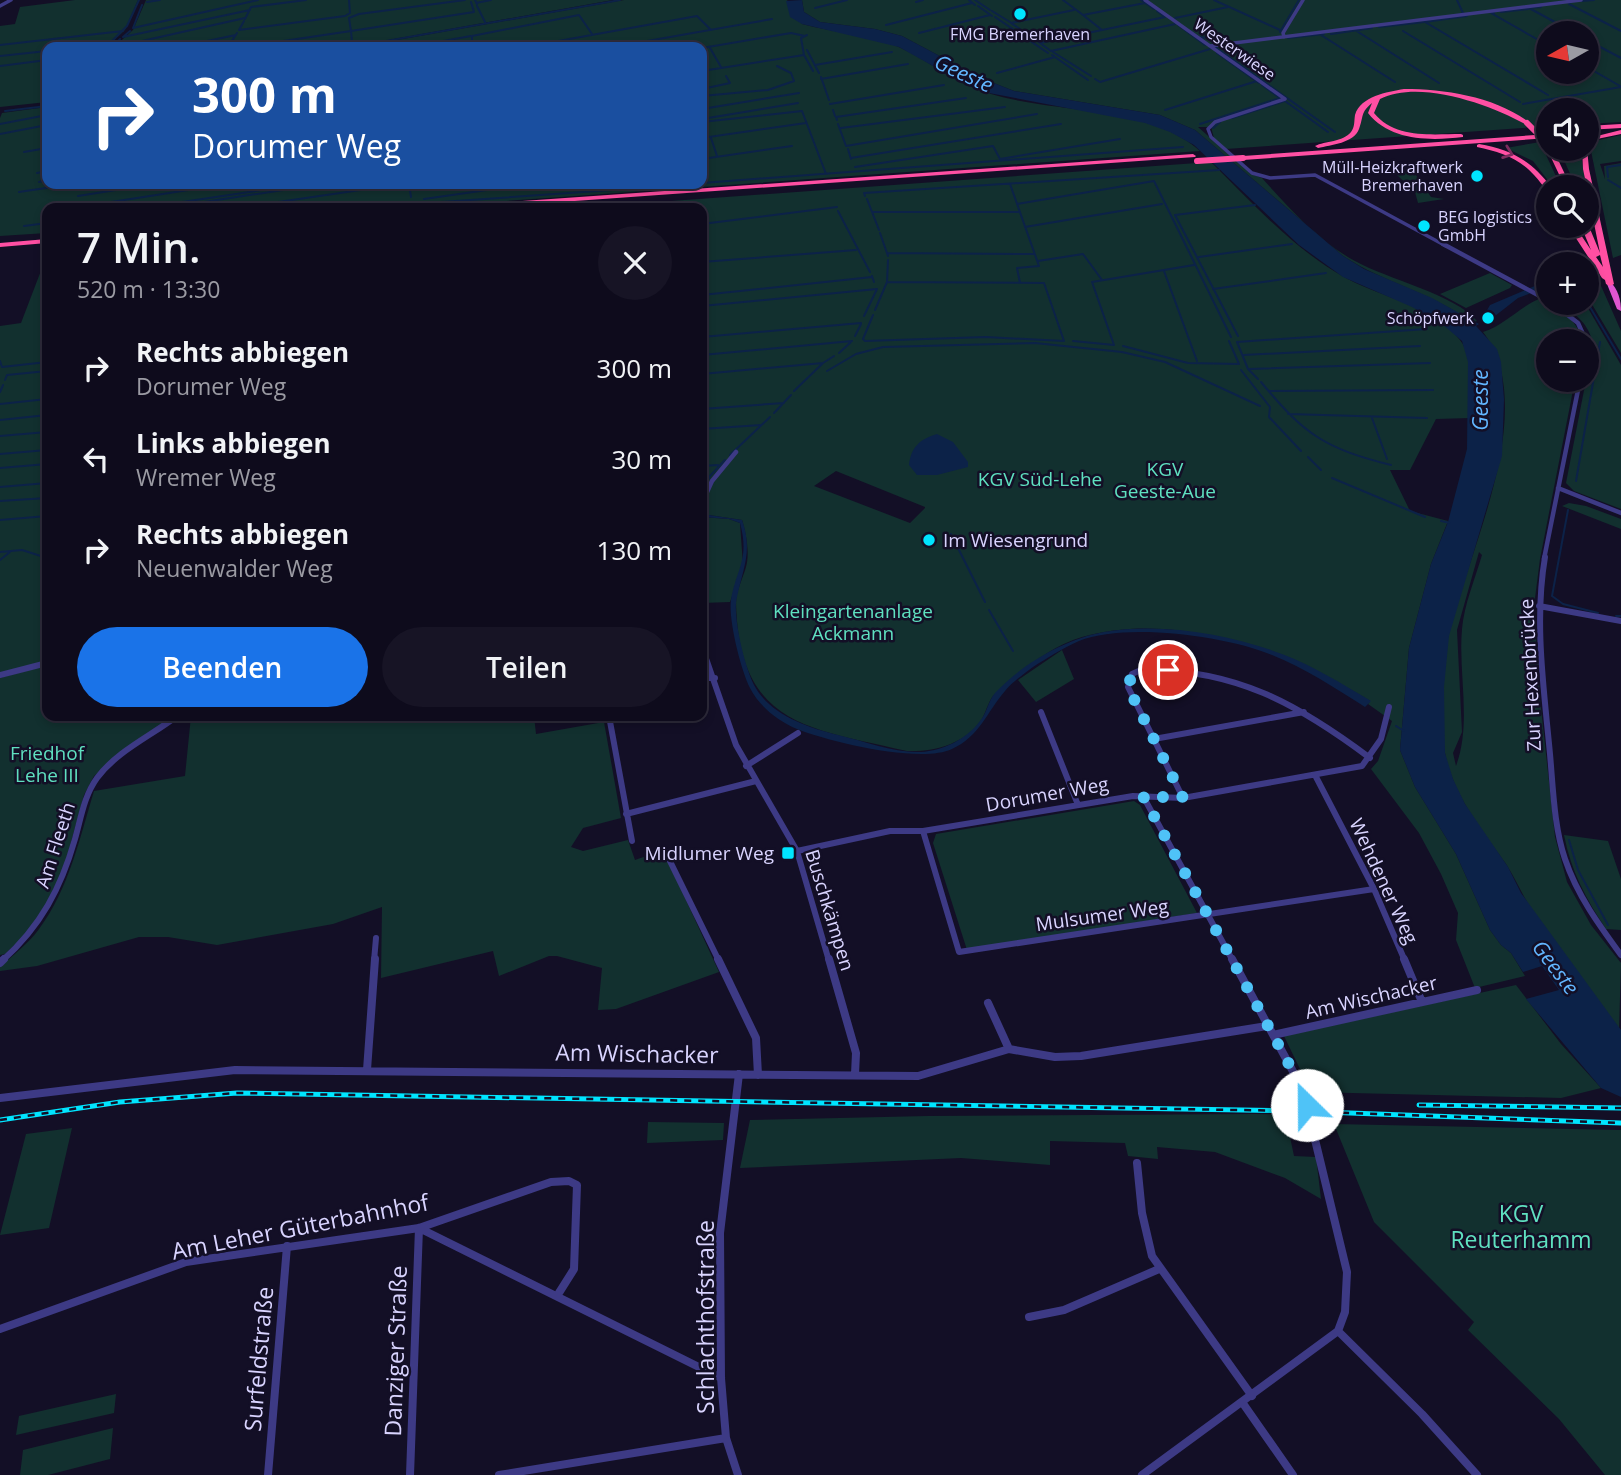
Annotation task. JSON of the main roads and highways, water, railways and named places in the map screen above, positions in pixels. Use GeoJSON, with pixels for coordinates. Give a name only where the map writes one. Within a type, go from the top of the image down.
{"type":"FeatureCollection","features":[{"type":"Feature","properties":{"kind":"highway"},"geometry":{"type":"LineString","coordinates":[[1536,130],[1495,107],[1456,96],[1417,92],[1386,96],[1377,100],[1370,110],[1376,120],[1390,129],[1421,135],[1487,135],[1536,140]]}},
{"type":"Feature","properties":{"kind":"highway"},"geometry":{"type":"LineString","coordinates":[[1312,148],[1351,138],[1358,129],[1364,106],[1386,96]]}},
{"type":"Feature","properties":{"kind":"highway"},"geometry":{"type":"LineString","coordinates":[[1599,130],[1621,129]]}},
{"type":"Feature","properties":{"kind":"highway"},"geometry":{"type":"LineString","coordinates":[[1599,137],[1621,129]]}},
{"type":"Feature","properties":{"kind":"highway"},"geometry":{"type":"LineString","coordinates":[[1239,156],[1487,135]]}},
{"type":"Feature","properties":{"kind":"highway"},"geometry":{"type":"LineString","coordinates":[[526,203],[1239,156],[1536,141]]}},
{"type":"Feature","properties":{"kind":"highway"},"geometry":{"type":"LineString","coordinates":[[1392,147],[1471,146],[1500,149],[1528,163],[1537,175]]}},
{"type":"Feature","properties":{"kind":"highway"},"geometry":{"type":"LineString","coordinates":[[592,203],[1195,159]]}},
{"type":"Feature","properties":{"kind":"highway"},"geometry":{"type":"LineString","coordinates":[[1586,161],[1598,252]]}},
{"type":"Feature","properties":{"kind":"highway"},"geometry":{"type":"LineString","coordinates":[[1582,238],[1594,252]]}},
{"type":"Feature","properties":{"kind":"highway"},"geometry":{"type":"LineString","coordinates":[[0,242],[42,239]]}},
{"type":"Feature","properties":{"kind":"highway"},"geometry":{"type":"LineString","coordinates":[[1599,258],[1621,310]]}},
{"type":"Feature","properties":{"kind":"water","name":"Geeste"},"geometry":{"type":"Polygon","coordinates":[[[802,0],[804,12],[820,22],[875,29],[902,36],[981,78],[1014,91],[1160,115],[1195,130],[1343,256],[1364,269],[1432,298],[1479,324],[1476,326],[1497,349],[1501,362],[1504,399],[1502,456],[1449,636],[1444,687],[1445,753],[1465,804],[1508,867],[1521,893],[1621,1030],[1621,1097],[1601,1088],[1526,999],[1559,990],[1542,966],[1523,972],[1511,953],[1490,930],[1456,854],[1415,787],[1400,750],[1409,648],[1431,564],[1448,522],[1467,449],[1468,362],[1462,341],[1442,324],[1412,307],[1343,277],[1299,245],[1194,145],[1170,132],[1145,123],[989,93],[958,80],[899,47],[802,24],[790,17],[786,1],[802,0]]]}},
{"type":"Feature","properties":{"kind":"water"},"geometry":{"type":"Polygon","coordinates":[[[1536,286],[1536,291],[1518,298],[1495,316],[1486,312],[1490,305],[1536,286]]]}},
{"type":"Feature","properties":{"kind":"water"},"geometry":{"type":"Polygon","coordinates":[[[937,434],[953,442],[968,462],[968,467],[937,475],[917,475],[909,465],[912,453],[921,441],[937,434]]]}},
{"type":"Feature","properties":{"kind":"water"},"geometry":{"type":"Polygon","coordinates":[[[707,515],[742,520],[745,531],[747,550],[737,597],[736,616],[750,677],[761,695],[779,712],[826,732],[900,751],[921,752],[945,746],[975,727],[995,693],[1031,663],[1074,640],[1126,629],[1194,632],[1262,647],[1305,664],[1371,701],[1365,707],[1296,666],[1253,648],[1203,637],[1122,632],[1079,641],[1033,667],[1008,688],[969,738],[952,749],[938,753],[898,753],[831,740],[783,722],[764,707],[750,688],[731,619],[733,589],[743,555],[743,536],[740,523],[707,517],[707,515]]]}},
{"type":"Feature","properties":{"kind":"waterway"},"geometry":{"type":"LineString","coordinates":[[122,31],[139,0]]}},
{"type":"Feature","properties":{"kind":"waterway"},"geometry":{"type":"LineString","coordinates":[[147,2],[160,0]]}},
{"type":"Feature","properties":{"kind":"waterway"},"geometry":{"type":"LineString","coordinates":[[142,5],[133,28],[258,0]]}},
{"type":"Feature","properties":{"kind":"waterway"},"geometry":{"type":"LineString","coordinates":[[249,10],[251,7],[306,0]]}},
{"type":"Feature","properties":{"kind":"waterway"},"geometry":{"type":"LineString","coordinates":[[244,21],[239,30],[345,16],[350,13],[349,0]]}},
{"type":"Feature","properties":{"kind":"waterway"},"geometry":{"type":"LineString","coordinates":[[351,31],[349,18],[359,14],[465,0]]}},
{"type":"Feature","properties":{"kind":"waterway"},"geometry":{"type":"LineString","coordinates":[[476,3],[491,0]]}},
{"type":"Feature","properties":{"kind":"waterway"},"geometry":{"type":"LineString","coordinates":[[381,42],[620,0]]}},
{"type":"Feature","properties":{"kind":"waterway"},"geometry":{"type":"LineString","coordinates":[[815,8],[847,0]]}},
{"type":"Feature","properties":{"kind":"waterway"},"geometry":{"type":"LineString","coordinates":[[916,2],[923,0]]}},
{"type":"Feature","properties":{"kind":"waterway"},"geometry":{"type":"LineString","coordinates":[[969,0],[975,5]]}},
{"type":"Feature","properties":{"kind":"waterway"},"geometry":{"type":"LineString","coordinates":[[975,0],[990,10]]}},
{"type":"Feature","properties":{"kind":"waterway"},"geometry":{"type":"LineString","coordinates":[[1063,0],[1083,15]]}},
{"type":"Feature","properties":{"kind":"waterway"},"geometry":{"type":"LineString","coordinates":[[1141,0],[1154,9]]}},
{"type":"Feature","properties":{"kind":"waterway"},"geometry":{"type":"LineString","coordinates":[[1214,0],[1280,30]]}},
{"type":"Feature","properties":{"kind":"waterway"},"geometry":{"type":"LineString","coordinates":[[1280,32],[1299,0]]}},
{"type":"Feature","properties":{"kind":"waterway"},"geometry":{"type":"LineString","coordinates":[[1457,0],[1463,13]]}},
{"type":"Feature","properties":{"kind":"waterway"},"geometry":{"type":"LineString","coordinates":[[1582,1],[1594,0]]}},
{"type":"Feature","properties":{"kind":"waterway"},"geometry":{"type":"LineString","coordinates":[[351,31],[474,12],[471,2]]}},
{"type":"Feature","properties":{"kind":"waterway"},"geometry":{"type":"LineString","coordinates":[[886,25],[972,3]]}},
{"type":"Feature","properties":{"kind":"waterway"},"geometry":{"type":"LineString","coordinates":[[1083,15],[1145,3]]}},
{"type":"Feature","properties":{"kind":"waterway"},"geometry":{"type":"LineString","coordinates":[[1569,4],[1621,31]]}},
{"type":"Feature","properties":{"kind":"waterway"},"geometry":{"type":"LineString","coordinates":[[477,6],[485,22]]}},
{"type":"Feature","properties":{"kind":"waterway"},"geometry":{"type":"LineString","coordinates":[[978,6],[992,16]]}},
{"type":"Feature","properties":{"kind":"waterway"},"geometry":{"type":"LineString","coordinates":[[1175,18],[1228,7]]}},
{"type":"Feature","properties":{"kind":"waterway"},"geometry":{"type":"LineString","coordinates":[[1541,7],[1529,8],[1553,21]]}},
{"type":"Feature","properties":{"kind":"waterway"},"geometry":{"type":"LineString","coordinates":[[1501,12],[1528,9]]}},
{"type":"Feature","properties":{"kind":"waterway"},"geometry":{"type":"LineString","coordinates":[[130,31],[123,37],[249,10]]}},
{"type":"Feature","properties":{"kind":"waterway"},"geometry":{"type":"LineString","coordinates":[[245,19],[249,10]]}},
{"type":"Feature","properties":{"kind":"waterway"},"geometry":{"type":"LineString","coordinates":[[1020,29],[1011,23],[1074,10]]}},
{"type":"Feature","properties":{"kind":"waterway"},"geometry":{"type":"LineString","coordinates":[[992,11],[1010,22]]}},
{"type":"Feature","properties":{"kind":"waterway"},"geometry":{"type":"LineString","coordinates":[[1102,30],[1165,17],[1157,11]]}},
{"type":"Feature","properties":{"kind":"waterway"},"geometry":{"type":"LineString","coordinates":[[1494,13],[1491,13],[1536,39]]}},
{"type":"Feature","properties":{"kind":"waterway"},"geometry":{"type":"LineString","coordinates":[[472,42],[472,36],[579,15],[592,34]]}},
{"type":"Feature","properties":{"kind":"waterway"},"geometry":{"type":"LineString","coordinates":[[919,33],[990,15]]}},
{"type":"Feature","properties":{"kind":"waterway"},"geometry":{"type":"LineString","coordinates":[[1083,15],[1102,30]]}},
{"type":"Feature","properties":{"kind":"waterway"},"geometry":{"type":"LineString","coordinates":[[553,42],[697,16],[711,30]]}},
{"type":"Feature","properties":{"kind":"waterway"},"geometry":{"type":"LineString","coordinates":[[1467,16],[1425,22],[1548,95]]}},
{"type":"Feature","properties":{"kind":"waterway"},"geometry":{"type":"LineString","coordinates":[[995,17],[1048,53]]}},
{"type":"Feature","properties":{"kind":"waterway"},"geometry":{"type":"LineString","coordinates":[[137,42],[245,18]]}},
{"type":"Feature","properties":{"kind":"waterway"},"geometry":{"type":"LineString","coordinates":[[711,30],[772,19]]}},
{"type":"Feature","properties":{"kind":"waterway"},"geometry":{"type":"LineString","coordinates":[[1379,27],[1424,22]]}},
{"type":"Feature","properties":{"kind":"waterway"},"geometry":{"type":"LineString","coordinates":[[1102,30],[1040,43],[1051,51],[1175,24]]}},
{"type":"Feature","properties":{"kind":"waterway"},"geometry":{"type":"LineString","coordinates":[[1178,25],[1205,45]]}},
{"type":"Feature","properties":{"kind":"waterway"},"geometry":{"type":"LineString","coordinates":[[1356,30],[1372,28]]}},
{"type":"Feature","properties":{"kind":"waterway"},"geometry":{"type":"LineString","coordinates":[[641,42],[711,30]]}},
{"type":"Feature","properties":{"kind":"waterway"},"geometry":{"type":"LineString","coordinates":[[1331,34],[1356,30]]}},
{"type":"Feature","properties":{"kind":"waterway"},"geometry":{"type":"LineString","coordinates":[[1356,30],[1439,83]]}},
{"type":"Feature","properties":{"kind":"waterway"},"geometry":{"type":"LineString","coordinates":[[0,45],[122,31]]}},
{"type":"Feature","properties":{"kind":"waterway"},"geometry":{"type":"LineString","coordinates":[[111,42],[122,31]]}},
{"type":"Feature","properties":{"kind":"waterway"},"geometry":{"type":"LineString","coordinates":[[277,42],[351,31]]}},
{"type":"Feature","properties":{"kind":"waterway"},"geometry":{"type":"LineString","coordinates":[[351,31],[352,42]]}},
{"type":"Feature","properties":{"kind":"waterway"},"geometry":{"type":"LineString","coordinates":[[1023,31],[1039,42]]}},
{"type":"Feature","properties":{"kind":"waterway"},"geometry":{"type":"LineString","coordinates":[[1403,31],[1520,102]]}},
{"type":"Feature","properties":{"kind":"waterway"},"geometry":{"type":"LineString","coordinates":[[707,47],[791,33],[805,36]]}},
{"type":"Feature","properties":{"kind":"waterway"},"geometry":{"type":"LineString","coordinates":[[1288,38],[1324,34]]}},
{"type":"Feature","properties":{"kind":"waterway"},"geometry":{"type":"LineString","coordinates":[[202,42],[236,35]]}},
{"type":"Feature","properties":{"kind":"waterway"},"geometry":{"type":"LineString","coordinates":[[231,42],[236,35]]}},
{"type":"Feature","properties":{"kind":"waterway"},"geometry":{"type":"LineString","coordinates":[[1321,35],[1395,82]]}},
{"type":"Feature","properties":{"kind":"waterway"},"geometry":{"type":"LineString","coordinates":[[438,42],[471,36]]}},
{"type":"Feature","properties":{"kind":"waterway"},"geometry":{"type":"LineString","coordinates":[[804,55],[801,38],[805,36]]}},
{"type":"Feature","properties":{"kind":"waterway"},"geometry":{"type":"LineString","coordinates":[[1201,37],[1226,42]]}},
{"type":"Feature","properties":{"kind":"waterway"},"geometry":{"type":"LineString","coordinates":[[117,42],[120,39]]}},
{"type":"Feature","properties":{"kind":"waterway"},"geometry":{"type":"LineString","coordinates":[[1215,47],[1335,132]]}},
{"type":"Feature","properties":{"kind":"waterway"},"geometry":{"type":"LineString","coordinates":[[1600,47],[1621,58]]}},
{"type":"Feature","properties":{"kind":"waterway"},"geometry":{"type":"LineString","coordinates":[[710,48],[721,67]]}},
{"type":"Feature","properties":{"kind":"waterway"},"geometry":{"type":"LineString","coordinates":[[1095,79],[1100,82],[1210,49]]}},
{"type":"Feature","properties":{"kind":"waterway"},"geometry":{"type":"LineString","coordinates":[[807,50],[819,73]]}},
{"type":"Feature","properties":{"kind":"waterway"},"geometry":{"type":"LineString","coordinates":[[0,56],[42,52]]}},
{"type":"Feature","properties":{"kind":"waterway"},"geometry":{"type":"LineString","coordinates":[[815,65],[892,52]]}},
{"type":"Feature","properties":{"kind":"waterway"},"geometry":{"type":"LineString","coordinates":[[1053,52],[1091,76]]}},
{"type":"Feature","properties":{"kind":"waterway"},"geometry":{"type":"LineString","coordinates":[[1217,53],[1256,81]]}},
{"type":"Feature","properties":{"kind":"waterway"},"geometry":{"type":"LineString","coordinates":[[707,70],[804,55]]}},
{"type":"Feature","properties":{"kind":"waterway"},"geometry":{"type":"LineString","coordinates":[[804,55],[813,71]]}},
{"type":"Feature","properties":{"kind":"waterway","name":"Geeste"},"geometry":{"type":"LineString","coordinates":[[997,73],[1055,57]]}},
{"type":"Feature","properties":{"kind":"waterway"},"geometry":{"type":"LineString","coordinates":[[1055,57],[1088,80]]}},
{"type":"Feature","properties":{"kind":"waterway"},"geometry":{"type":"LineString","coordinates":[[0,66],[42,61]]}},
{"type":"Feature","properties":{"kind":"waterway"},"geometry":{"type":"LineString","coordinates":[[822,79],[908,64]]}},
{"type":"Feature","properties":{"kind":"waterway"},"geometry":{"type":"LineString","coordinates":[[707,96],[768,90],[794,81],[791,73],[777,66]]}},
{"type":"Feature","properties":{"kind":"waterway"},"geometry":{"type":"LineString","coordinates":[[1600,74],[1620,86]]}},
{"type":"Feature","properties":{"kind":"waterway"},"geometry":{"type":"LineString","coordinates":[[707,88],[730,83],[726,76]]}},
{"type":"Feature","properties":{"kind":"waterway"},"geometry":{"type":"LineString","coordinates":[[822,79],[829,100]]}},
{"type":"Feature","properties":{"kind":"waterway"},"geometry":{"type":"LineString","coordinates":[[1165,110],[1256,81]]}},
{"type":"Feature","properties":{"kind":"waterway","name":"Geeste"},"geometry":{"type":"LineString","coordinates":[[830,104],[944,85]]}},
{"type":"Feature","properties":{"kind":"waterway"},"geometry":{"type":"LineString","coordinates":[[1200,124],[1280,98],[1262,85]]}},
{"type":"Feature","properties":{"kind":"waterway"},"geometry":{"type":"LineString","coordinates":[[1523,104],[1621,87]]}},
{"type":"Feature","properties":{"kind":"waterway"},"geometry":{"type":"LineString","coordinates":[[707,108],[799,93]]}},
{"type":"Feature","properties":{"kind":"waterway","name":"Geeste"},"geometry":{"type":"LineString","coordinates":[[837,120],[836,117],[966,98]]}},
{"type":"Feature","properties":{"kind":"waterway"},"geometry":{"type":"LineString","coordinates":[[1232,118],[1285,101],[1328,132]]}},
{"type":"Feature","properties":{"kind":"waterway"},"geometry":{"type":"LineString","coordinates":[[707,118],[798,103]]}},
{"type":"Feature","properties":{"kind":"waterway"},"geometry":{"type":"LineString","coordinates":[[5,111],[42,107]]}},
{"type":"Feature","properties":{"kind":"waterway"},"geometry":{"type":"LineString","coordinates":[[841,128],[1005,107]]}},
{"type":"Feature","properties":{"kind":"waterway"},"geometry":{"type":"LineString","coordinates":[[833,110],[835,116]]}},
{"type":"Feature","properties":{"kind":"waterway"},"geometry":{"type":"LineString","coordinates":[[707,121],[802,111],[826,174]]}},
{"type":"Feature","properties":{"kind":"waterway"},"geometry":{"type":"LineString","coordinates":[[838,124],[846,146],[1037,114]]}},
{"type":"Feature","properties":{"kind":"waterway"},"geometry":{"type":"LineString","coordinates":[[0,124],[42,116]]}},
{"type":"Feature","properties":{"kind":"waterway"},"geometry":{"type":"LineString","coordinates":[[1213,128],[1220,122]]}},
{"type":"Feature","properties":{"kind":"waterway"},"geometry":{"type":"LineString","coordinates":[[707,137],[806,123]]}},
{"type":"Feature","properties":{"kind":"waterway"},"geometry":{"type":"LineString","coordinates":[[851,158],[1061,124]]}},
{"type":"Feature","properties":{"kind":"waterway"},"geometry":{"type":"LineString","coordinates":[[0,134],[42,126]]}},
{"type":"Feature","properties":{"kind":"waterway"},"geometry":{"type":"LineString","coordinates":[[711,138],[717,156]]}},
{"type":"Feature","properties":{"kind":"waterway"},"geometry":{"type":"LineString","coordinates":[[855,167],[993,146],[1000,159],[1120,139]]}},
{"type":"Feature","properties":{"kind":"waterway"},"geometry":{"type":"LineString","coordinates":[[707,158],[792,146]]}},
{"type":"Feature","properties":{"kind":"waterway"},"geometry":{"type":"LineString","coordinates":[[826,174],[1183,147]]}},
{"type":"Feature","properties":{"kind":"waterway"},"geometry":{"type":"LineString","coordinates":[[24,152],[42,149]]}},
{"type":"Feature","properties":{"kind":"waterway"},"geometry":{"type":"LineString","coordinates":[[848,149],[851,159]]}},
{"type":"Feature","properties":{"kind":"waterway"},"geometry":{"type":"LineString","coordinates":[[1608,177],[1607,167],[1621,165]]}},
{"type":"Feature","properties":{"kind":"waterway"},"geometry":{"type":"LineString","coordinates":[[865,196],[864,193],[1219,170]]}},
{"type":"Feature","properties":{"kind":"waterway"},"geometry":{"type":"LineString","coordinates":[[37,173],[42,172]]}},
{"type":"Feature","properties":{"kind":"waterway"},"geometry":{"type":"LineString","coordinates":[[707,183],[826,174]]}},
{"type":"Feature","properties":{"kind":"waterway"},"geometry":{"type":"LineString","coordinates":[[1608,180],[1621,188]]}},
{"type":"Feature","properties":{"kind":"waterway"},"geometry":{"type":"LineString","coordinates":[[1017,204],[1154,181],[1231,337]]}},
{"type":"Feature","properties":{"kind":"waterway"},"geometry":{"type":"LineString","coordinates":[[1010,184],[1017,204]]}},
{"type":"Feature","properties":{"kind":"waterway"},"geometry":{"type":"LineString","coordinates":[[19,192],[42,189]]}},
{"type":"Feature","properties":{"kind":"waterway"},"geometry":{"type":"LineString","coordinates":[[78,196],[122,189]]}},
{"type":"Feature","properties":{"kind":"waterway"},"geometry":{"type":"LineString","coordinates":[[105,203],[195,189]]}},
{"type":"Feature","properties":{"kind":"waterway"},"geometry":{"type":"LineString","coordinates":[[175,203],[269,189]]}},
{"type":"Feature","properties":{"kind":"waterway"},"geometry":{"type":"LineString","coordinates":[[198,203],[289,189]]}},
{"type":"Feature","properties":{"kind":"waterway"},"geometry":{"type":"LineString","coordinates":[[271,203],[367,189]]}},
{"type":"Feature","properties":{"kind":"waterway"},"geometry":{"type":"LineString","coordinates":[[410,189],[411,197]]}},
{"type":"Feature","properties":{"kind":"waterway"},"geometry":{"type":"LineString","coordinates":[[424,199],[494,189]]}},
{"type":"Feature","properties":{"kind":"waterway"},"geometry":{"type":"LineString","coordinates":[[426,203],[627,189]]}},
{"type":"Feature","properties":{"kind":"waterway"},"geometry":{"type":"LineString","coordinates":[[867,199],[872,212]]}},
{"type":"Feature","properties":{"kind":"waterway"},"geometry":{"type":"LineString","coordinates":[[1017,204],[1020,212]]}},
{"type":"Feature","properties":{"kind":"waterway"},"geometry":{"type":"LineString","coordinates":[[1025,227],[1162,204]]}},
{"type":"Feature","properties":{"kind":"waterway"},"geometry":{"type":"LineString","coordinates":[[1213,289],[1175,215],[1255,205]]}},
{"type":"Feature","properties":{"kind":"waterway"},"geometry":{"type":"LineString","coordinates":[[707,223],[837,207]]}},
{"type":"Feature","properties":{"kind":"waterway"},"geometry":{"type":"LineString","coordinates":[[838,211],[870,272]]}},
{"type":"Feature","properties":{"kind":"waterway"},"geometry":{"type":"LineString","coordinates":[[872,212],[1020,212]]}},
{"type":"Feature","properties":{"kind":"waterway"},"geometry":{"type":"LineString","coordinates":[[872,212],[879,230]]}},
{"type":"Feature","properties":{"kind":"waterway"},"geometry":{"type":"LineString","coordinates":[[1020,212],[1025,227]]}},
{"type":"Feature","properties":{"kind":"waterway"},"geometry":{"type":"LineString","coordinates":[[24,226],[42,224]]}},
{"type":"Feature","properties":{"kind":"waterway"},"geometry":{"type":"LineString","coordinates":[[1020,283],[1017,268],[1039,266],[1025,227]]}},
{"type":"Feature","properties":{"kind":"waterway"},"geometry":{"type":"LineString","coordinates":[[880,233],[888,256]]}},
{"type":"Feature","properties":{"kind":"waterway"},"geometry":{"type":"LineString","coordinates":[[1199,257],[1292,244]]}},
{"type":"Feature","properties":{"kind":"waterway"},"geometry":{"type":"LineString","coordinates":[[707,262],[856,250]]}},
{"type":"Feature","properties":{"kind":"waterway"},"geometry":{"type":"LineString","coordinates":[[887,253],[1034,254]]}},
{"type":"Feature","properties":{"kind":"waterway"},"geometry":{"type":"LineString","coordinates":[[1038,261],[1083,254],[1102,280]]}},
{"type":"Feature","properties":{"kind":"waterway"},"geometry":{"type":"LineString","coordinates":[[887,282],[888,260]]}},
{"type":"Feature","properties":{"kind":"waterway"},"geometry":{"type":"LineString","coordinates":[[1073,341],[1114,345],[1092,282],[1194,265]]}},
{"type":"Feature","properties":{"kind":"waterway"},"geometry":{"type":"LineString","coordinates":[[1164,271],[1197,361]]}},
{"type":"Feature","properties":{"kind":"waterway"},"geometry":{"type":"LineString","coordinates":[[1213,289],[1326,273]]}},
{"type":"Feature","properties":{"kind":"waterway"},"geometry":{"type":"LineString","coordinates":[[872,276],[874,282]]}},
{"type":"Feature","properties":{"kind":"waterway"},"geometry":{"type":"LineString","coordinates":[[707,294],[872,277]]}},
{"type":"Feature","properties":{"kind":"waterway"},"geometry":{"type":"LineString","coordinates":[[875,310],[887,282]]}},
{"type":"Feature","properties":{"kind":"waterway"},"geometry":{"type":"LineString","coordinates":[[887,282],[1020,283]]}},
{"type":"Feature","properties":{"kind":"waterway"},"geometry":{"type":"LineString","coordinates":[[873,315],[863,339],[865,341],[986,337],[1064,341],[1044,283],[1020,283]]}},
{"type":"Feature","properties":{"kind":"waterway"},"geometry":{"type":"LineString","coordinates":[[707,306],[877,289],[864,316]]}},
{"type":"Feature","properties":{"kind":"waterway"},"geometry":{"type":"LineString","coordinates":[[1213,289],[1238,336]]}},
{"type":"Feature","properties":{"kind":"waterway"},"geometry":{"type":"LineString","coordinates":[[1595,315],[1621,359]]}},
{"type":"Feature","properties":{"kind":"waterway"},"geometry":{"type":"LineString","coordinates":[[707,337],[861,323]]}},
{"type":"Feature","properties":{"kind":"waterway"},"geometry":{"type":"LineString","coordinates":[[855,336],[861,324]]}},
{"type":"Feature","properties":{"kind":"waterway"},"geometry":{"type":"LineString","coordinates":[[1258,379],[1248,369],[1237,342],[1427,329]]}},
{"type":"Feature","properties":{"kind":"waterway"},"geometry":{"type":"LineString","coordinates":[[707,355],[852,341]]}},
{"type":"Feature","properties":{"kind":"waterway"},"geometry":{"type":"LineString","coordinates":[[1123,346],[1188,363],[1239,364],[1229,341]]}},
{"type":"Feature","properties":{"kind":"waterway"},"geometry":{"type":"LineString","coordinates":[[839,353],[851,342]]}},
{"type":"Feature","properties":{"kind":"waterway"},"geometry":{"type":"LineString","coordinates":[[1576,481],[1600,342]]}},
{"type":"Feature","properties":{"kind":"waterway"},"geometry":{"type":"LineString","coordinates":[[827,371],[856,354],[883,347],[1035,343],[1122,352],[1165,362],[1260,406]]}},
{"type":"Feature","properties":{"kind":"waterway"},"geometry":{"type":"LineString","coordinates":[[1243,355],[1420,346]]}},
{"type":"Feature","properties":{"kind":"waterway"},"geometry":{"type":"LineString","coordinates":[[823,363],[834,356]]}},
{"type":"Feature","properties":{"kind":"waterway"},"geometry":{"type":"LineString","coordinates":[[0,361],[2,367],[42,363]]}},
{"type":"Feature","properties":{"kind":"waterway"},"geometry":{"type":"LineString","coordinates":[[707,374],[823,363]]}},
{"type":"Feature","properties":{"kind":"waterway"},"geometry":{"type":"LineString","coordinates":[[794,391],[823,363]]}},
{"type":"Feature","properties":{"kind":"waterway"},"geometry":{"type":"LineString","coordinates":[[1249,369],[1430,363]]}},
{"type":"Feature","properties":{"kind":"waterway"},"geometry":{"type":"LineString","coordinates":[[1241,370],[1270,407],[1269,417],[1301,451]]}},
{"type":"Feature","properties":{"kind":"waterway"},"geometry":{"type":"LineString","coordinates":[[5,380],[7,375],[42,372]]}},
{"type":"Feature","properties":{"kind":"waterway"},"geometry":{"type":"LineString","coordinates":[[1261,382],[1289,414]]}},
{"type":"Feature","properties":{"kind":"waterway"},"geometry":{"type":"LineString","coordinates":[[0,392],[3,385]]}},
{"type":"Feature","properties":{"kind":"waterway"},"geometry":{"type":"LineString","coordinates":[[1269,391],[1433,390]]}},
{"type":"Feature","properties":{"kind":"waterway"},"geometry":{"type":"LineString","coordinates":[[783,403],[791,395]]}},
{"type":"Feature","properties":{"kind":"waterway"},"geometry":{"type":"LineString","coordinates":[[0,404],[42,400]]}},
{"type":"Feature","properties":{"kind":"waterway"},"geometry":{"type":"LineString","coordinates":[[707,409],[783,403]]}},
{"type":"Feature","properties":{"kind":"waterway"},"geometry":{"type":"LineString","coordinates":[[774,413],[783,403]]}},
{"type":"Feature","properties":{"kind":"waterway"},"geometry":{"type":"LineString","coordinates":[[1289,414],[1427,418]]}},
{"type":"Feature","properties":{"kind":"waterway"},"geometry":{"type":"LineString","coordinates":[[1289,414],[1317,437],[1332,445],[1391,465]]}},
{"type":"Feature","properties":{"kind":"waterway"},"geometry":{"type":"LineString","coordinates":[[0,420],[42,416]]}},
{"type":"Feature","properties":{"kind":"waterway"},"geometry":{"type":"LineString","coordinates":[[730,455],[770,417]]}},
{"type":"Feature","properties":{"kind":"waterway"},"geometry":{"type":"LineString","coordinates":[[1372,418],[1387,459]]}},
{"type":"Feature","properties":{"kind":"waterway"},"geometry":{"type":"LineString","coordinates":[[707,429],[761,425]]}},
{"type":"Feature","properties":{"kind":"waterway"},"geometry":{"type":"LineString","coordinates":[[0,436],[42,432]]}},
{"type":"Feature","properties":{"kind":"waterway"},"geometry":{"type":"LineString","coordinates":[[0,454],[42,450]]}},
{"type":"Feature","properties":{"kind":"waterway"},"geometry":{"type":"LineString","coordinates":[[1308,457],[1321,470]]}},
{"type":"Feature","properties":{"kind":"waterway"},"geometry":{"type":"LineString","coordinates":[[707,482],[725,460]]}},
{"type":"Feature","properties":{"kind":"waterway"},"geometry":{"type":"LineString","coordinates":[[0,468],[42,464]]}},
{"type":"Feature","properties":{"kind":"waterway"},"geometry":{"type":"LineString","coordinates":[[707,466],[718,465]]}},
{"type":"Feature","properties":{"kind":"waterway"},"geometry":{"type":"LineString","coordinates":[[1332,478],[1425,517]]}},
{"type":"Feature","properties":{"kind":"waterway"},"geometry":{"type":"LineString","coordinates":[[0,487],[42,483]]}},
{"type":"Feature","properties":{"kind":"waterway"},"geometry":{"type":"LineString","coordinates":[[0,501],[42,498]]}},
{"type":"Feature","properties":{"kind":"waterway"},"geometry":{"type":"LineString","coordinates":[[1568,510],[1552,596],[1563,604],[1598,613]]}},
{"type":"Feature","properties":{"kind":"waterway"},"geometry":{"type":"LineString","coordinates":[[0,520],[42,516]]}},
{"type":"Feature","properties":{"kind":"waterway"},"geometry":{"type":"LineString","coordinates":[[1441,521],[1450,523]]}},
{"type":"Feature","properties":{"kind":"waterway"},"geometry":{"type":"LineString","coordinates":[[951,534],[985,602]]}},
{"type":"Feature","properties":{"kind":"waterway"},"geometry":{"type":"LineString","coordinates":[[0,552],[22,550],[42,556]]}},
{"type":"Feature","properties":{"kind":"waterway"},"geometry":{"type":"LineString","coordinates":[[0,560],[10,552]]}},
{"type":"Feature","properties":{"kind":"waterway"},"geometry":{"type":"LineString","coordinates":[[989,610],[1013,651]]}},
{"type":"Feature","properties":{"kind":"waterway"},"geometry":{"type":"LineString","coordinates":[[1616,616],[1621,616]]}},
{"type":"Feature","properties":{"kind":"waterway"},"geometry":{"type":"LineString","coordinates":[[1396,726],[1404,731]]}},
{"type":"Feature","properties":{"kind":"waterway"},"geometry":{"type":"LineString","coordinates":[[1569,840],[1578,870],[1608,925]]}},
{"type":"Feature","properties":{"kind":"railway"},"geometry":{"type":"LineString","coordinates":[[0,1120],[120,1102],[237,1093],[1296,1111],[1621,1123]]}},
{"type":"Feature","properties":{"kind":"railway"},"geometry":{"type":"LineString","coordinates":[[1419,1105],[1621,1108]]}},
{"type":"Feature","properties":{"kind":"place","name":"FMG Bremerhaven"},"geometry":{"type":"Point","coordinates":[1020,14]}},
{"type":"Feature","properties":{"kind":"place","name":"Müll-Heizkraftwerk Bremerhaven"},"geometry":{"type":"Point","coordinates":[1477,176]}},
{"type":"Feature","properties":{"kind":"place","name":"BEG logistics GmbH"},"geometry":{"type":"Point","coordinates":[1424,226]}},
{"type":"Feature","properties":{"kind":"place","name":"Schöpfwerk"},"geometry":{"type":"Point","coordinates":[1488,318]}},
{"type":"Feature","properties":{"kind":"place","name":"Im Wiesengrund"},"geometry":{"type":"Point","coordinates":[929,540]}},
{"type":"Feature","properties":{"kind":"place","name":"Midlumer Weg"},"geometry":{"type":"Point","coordinates":[788,853]}},
{"type":"Feature","properties":{"kind":"park label","name":"KGV Süd-Lehe"},"geometry":{"type":"Point","coordinates":[1040,479]}},
{"type":"Feature","properties":{"kind":"park label","name":"KGV Geeste-Aue"},"geometry":{"type":"Point","coordinates":[1165,480]}},
{"type":"Feature","properties":{"kind":"park label","name":"Kleingartenanlage Ackmann"},"geometry":{"type":"Point","coordinates":[853,622]}},
{"type":"Feature","properties":{"kind":"park label","name":"Friedhof Lehe III"},"geometry":{"type":"Point","coordinates":[47,764]}},
{"type":"Feature","properties":{"kind":"park label","name":"KGV Reuterhamm"},"geometry":{"type":"Point","coordinates":[1521,1226]}}]}
